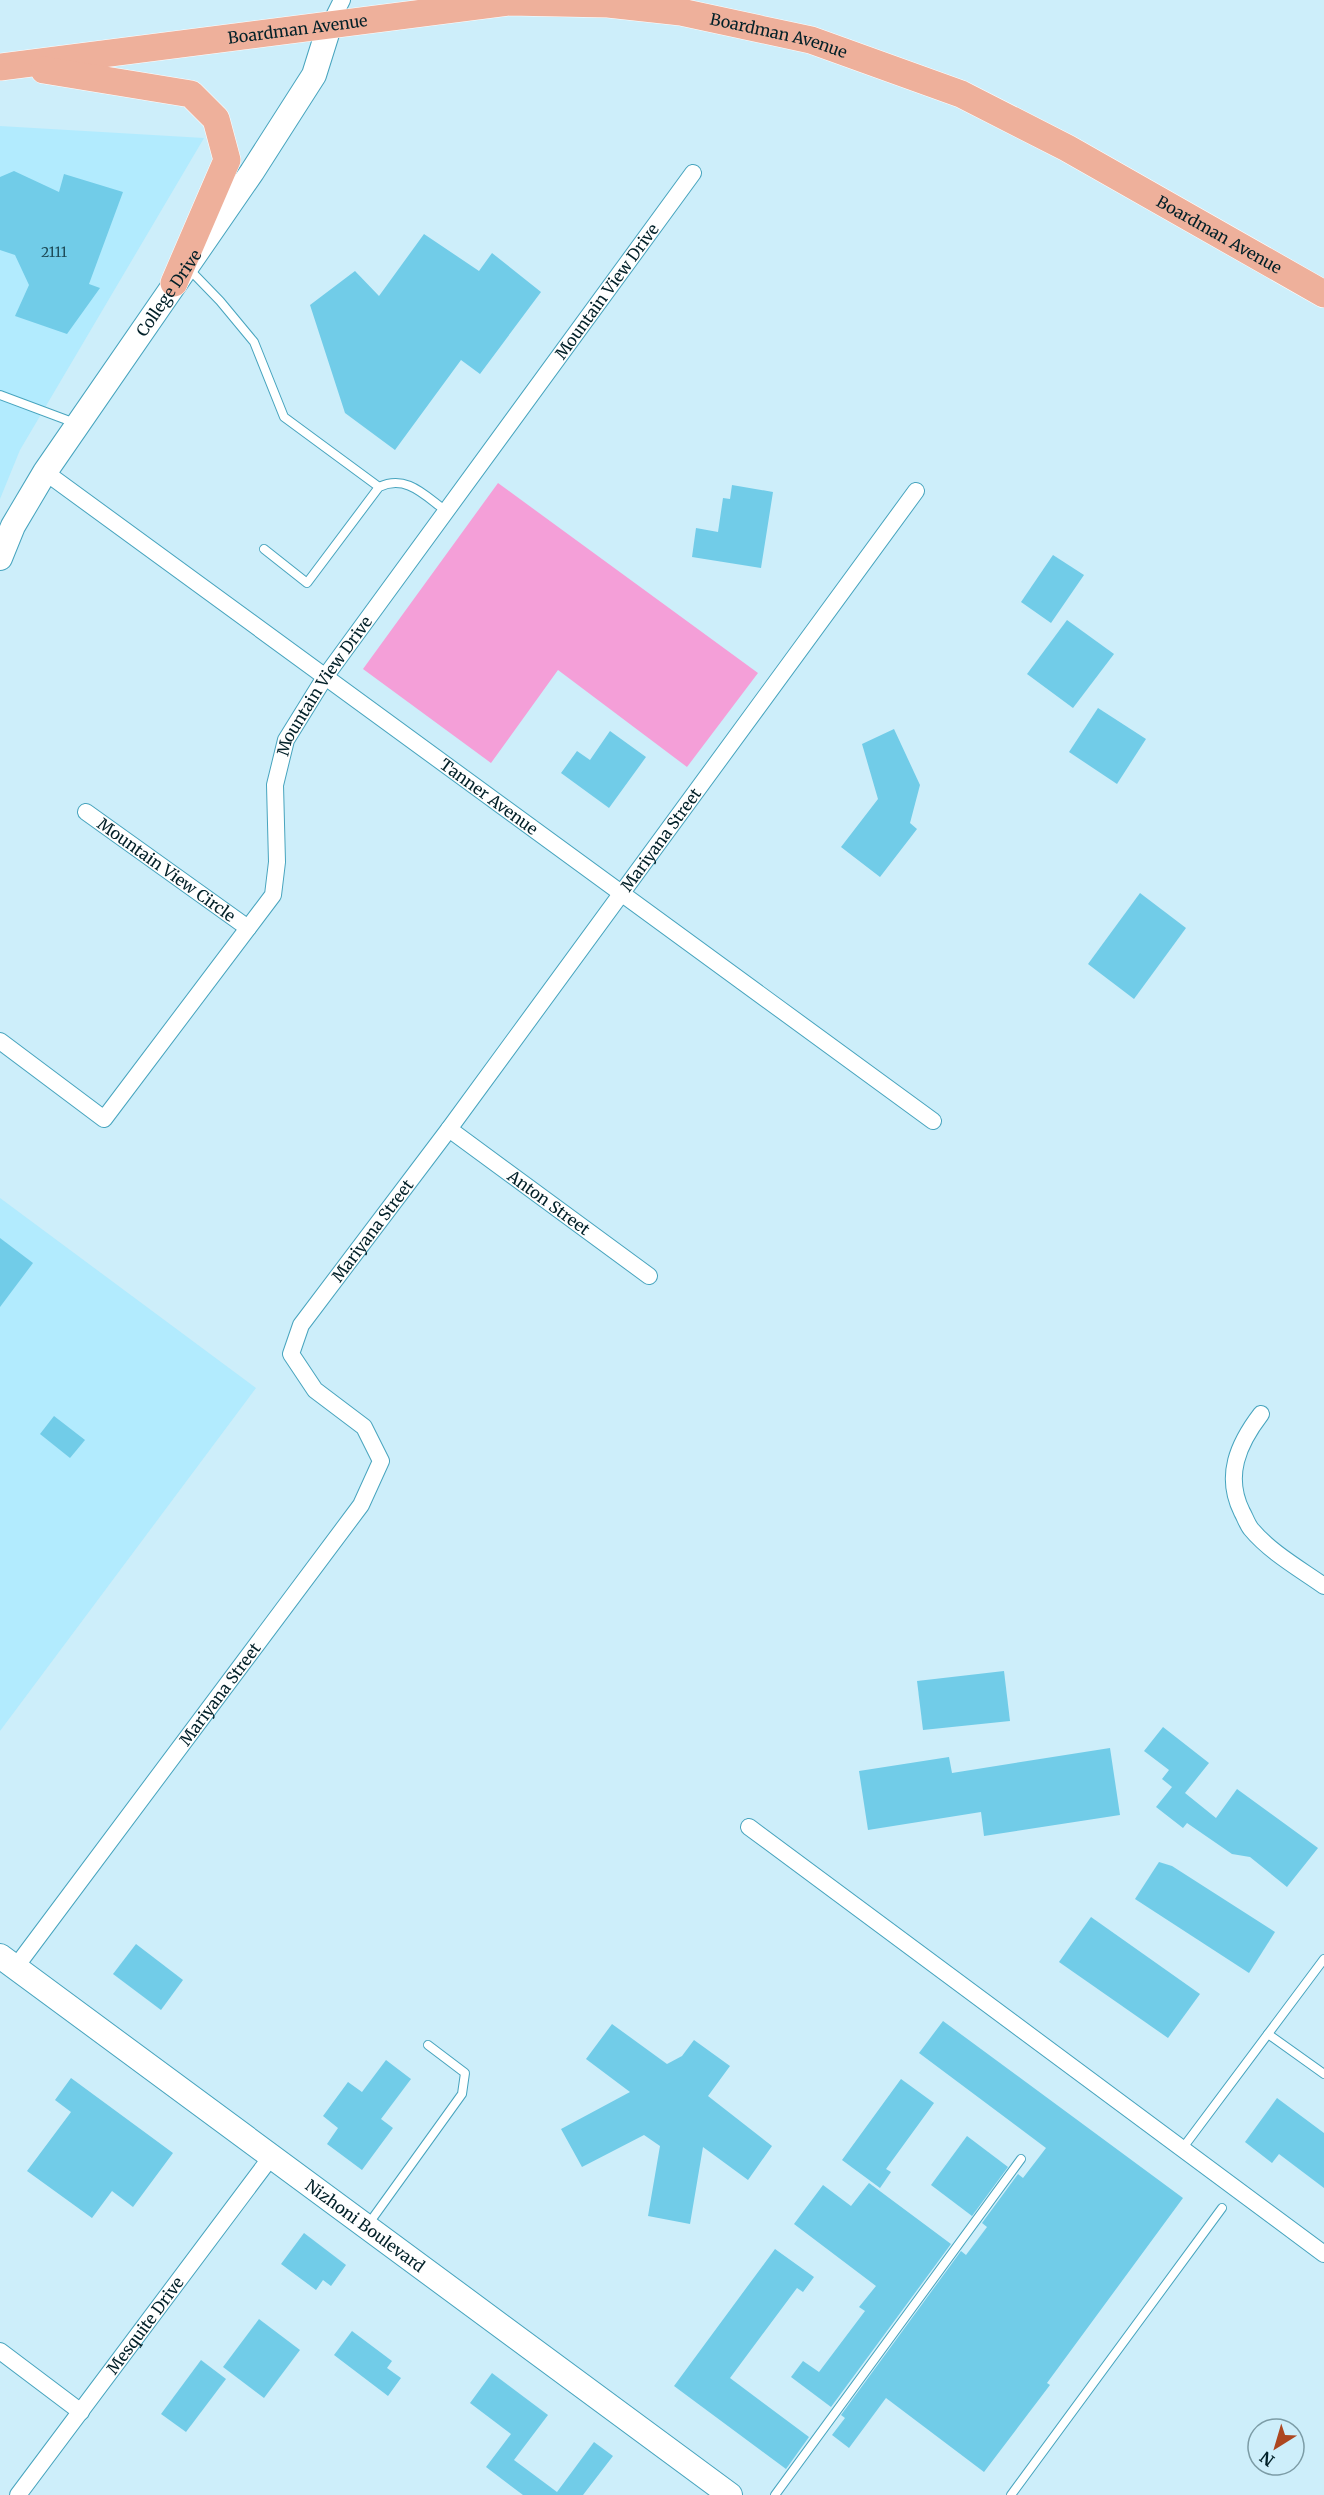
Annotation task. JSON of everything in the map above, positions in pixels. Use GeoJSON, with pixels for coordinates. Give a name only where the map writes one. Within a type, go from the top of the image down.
{"type":"FeatureCollection","features":[{"type":"Feature","properties":{"kind":"main road","name":"Boardman Avenue"},"geometry":{"type":"LineString","coordinates":[[6,66],[508,2],[601,2],[653,5],[812,40],[961,94],[1066,148],[1324,294]]}},
{"type":"Feature","properties":{"kind":"main road","name":"College Drive"},"geometry":{"type":"LineString","coordinates":[[0,558],[13,526],[45,472],[252,172],[314,75],[330,24]]}},
{"type":"Feature","properties":{"kind":"main road"},"geometry":{"type":"LineString","coordinates":[[6,66],[191,94],[216,119],[227,160],[180,274]]}},
{"type":"Feature","properties":{"kind":"main road","name":"Nizhoni Boulevard"},"geometry":{"type":"LineString","coordinates":[[8,1962],[730,2495]]}},
{"type":"Feature","properties":{"kind":"street"},"geometry":{"type":"LineString","coordinates":[[330,24],[342,0]]}},
{"type":"Feature","properties":{"kind":"street","name":"Mountain View Drive"},"geometry":{"type":"LineString","coordinates":[[0,1041],[104,1119],[273,895],[277,862],[275,785],[286,740],[325,677],[693,172]]}},
{"type":"Feature","properties":{"kind":"street","name":"Tanner Avenue"},"geometry":{"type":"LineString","coordinates":[[45,472],[619,894],[933,1121]]}},
{"type":"Feature","properties":{"kind":"street","name":"Mariyana Street"},"geometry":{"type":"LineString","coordinates":[[8,1962],[361,1505],[381,1461],[364,1427],[315,1390],[291,1354],[301,1325],[449,1129],[916,490]]}},
{"type":"Feature","properties":{"kind":"street","name":"Mountain View Circle"},"geometry":{"type":"LineString","coordinates":[[86,812],[248,928]]}},
{"type":"Feature","properties":{"kind":"street","name":"Anton Street"},"geometry":{"type":"LineString","coordinates":[[449,1129],[650,1276]]}},
{"type":"Feature","properties":{"kind":"street"},"geometry":{"type":"LineString","coordinates":[[1261,1414],[1238,1449],[1233,1474],[1236,1499],[1250,1528],[1324,1586]]}},
{"type":"Feature","properties":{"kind":"street"},"geometry":{"type":"LineString","coordinates":[[749,1827],[1324,2254]]}},
{"type":"Feature","properties":{"kind":"street","name":"Mesquite Drive"},"geometry":{"type":"LineString","coordinates":[[18,2495],[271,2157]]}},
{"type":"Feature","properties":{"kind":"street"},"geometry":{"type":"LineString","coordinates":[[0,2351],[81,2412]]}},
{"type":"Feature","properties":{"kind":"lane"},"geometry":{"type":"LineString","coordinates":[[180,274],[220,301],[254,342],[284,417],[379,487]]}},
{"type":"Feature","properties":{"kind":"lane"},"geometry":{"type":"LineString","coordinates":[[0,395],[78,424]]}},
{"type":"Feature","properties":{"kind":"lane"},"geometry":{"type":"LineString","coordinates":[[264,549],[307,583],[379,487],[391,481],[406,483],[446,511]]}},
{"type":"Feature","properties":{"kind":"lane"},"geometry":{"type":"LineString","coordinates":[[1182,2149],[1324,1959]]}},
{"type":"Feature","properties":{"kind":"lane"},"geometry":{"type":"LineString","coordinates":[[1268,2034],[1324,2074]]}},
{"type":"Feature","properties":{"kind":"lane"},"geometry":{"type":"LineString","coordinates":[[366,2227],[462,2094],[465,2073],[428,2045]]}},
{"type":"Feature","properties":{"kind":"lane"},"geometry":{"type":"LineString","coordinates":[[775,2495],[1022,2158]]}},
{"type":"Feature","properties":{"kind":"lane"},"geometry":{"type":"LineString","coordinates":[[1011,2495],[1222,2208]]}},
{"type":"Feature","properties":{"kind":"shaded area"},"geometry":{"type":"Polygon","coordinates":[[[0,126],[204,138],[20,450],[0,499],[0,126]]]}},
{"type":"Feature","properties":{"kind":"shaded area"},"geometry":{"type":"Polygon","coordinates":[[[498,483],[758,673],[687,767],[558,670],[491,763],[363,669],[498,483]]]}},
{"type":"Feature","properties":{"kind":"shaded area"},"geometry":{"type":"Polygon","coordinates":[[[0,1198],[256,1388],[0,1731],[0,1198]]]}},
{"type":"Feature","properties":{"kind":"building"},"geometry":{"type":"Polygon","coordinates":[[[14,171],[59,192],[64,174],[123,192],[89,284],[100,288],[67,334],[15,316],[29,285],[15,255],[0,250],[0,177],[14,171]]]}},
{"type":"Feature","properties":{"kind":"building"},"geometry":{"type":"Polygon","coordinates":[[[424,234],[479,271],[492,253],[541,292],[480,374],[461,360],[395,450],[345,413],[310,305],[355,271],[379,296],[424,234]]]}},
{"type":"Feature","properties":{"kind":"building"},"geometry":{"type":"Polygon","coordinates":[[[732,485],[773,492],[761,568],[692,557],[696,528],[718,532],[723,498],[730,499],[732,485]]]}},
{"type":"Feature","properties":{"kind":"building"},"geometry":{"type":"Polygon","coordinates":[[[1053,555],[1084,575],[1051,623],[1021,602],[1053,555]]]}},
{"type":"Feature","properties":{"kind":"building"},"geometry":{"type":"Polygon","coordinates":[[[1067,620],[1114,654],[1073,708],[1027,674],[1067,620]]]}},
{"type":"Feature","properties":{"kind":"building"},"geometry":{"type":"Polygon","coordinates":[[[1098,708],[1146,739],[1117,784],[1069,752],[1098,708]]]}},
{"type":"Feature","properties":{"kind":"building"},"geometry":{"type":"Polygon","coordinates":[[[894,729],[920,785],[910,823],[917,829],[880,877],[841,847],[878,799],[862,744],[894,729]]]}},
{"type":"Feature","properties":{"kind":"building"},"geometry":{"type":"Polygon","coordinates":[[[610,731],[646,757],[609,808],[561,773],[577,751],[590,760],[610,731]]]}},
{"type":"Feature","properties":{"kind":"building"},"geometry":{"type":"Polygon","coordinates":[[[1140,893],[1186,928],[1134,999],[1088,964],[1140,893]]]}},
{"type":"Feature","properties":{"kind":"building"},"geometry":{"type":"Polygon","coordinates":[[[0,1238],[33,1263],[0,1307],[0,1238]]]}},
{"type":"Feature","properties":{"kind":"building"},"geometry":{"type":"Polygon","coordinates":[[[54,1416],[85,1440],[70,1458],[40,1434],[54,1416]]]}},
{"type":"Feature","properties":{"kind":"building"},"geometry":{"type":"Polygon","coordinates":[[[1004,1671],[1010,1721],[923,1730],[917,1681],[1004,1671]]]}},
{"type":"Feature","properties":{"kind":"building"},"geometry":{"type":"Polygon","coordinates":[[[1163,1727],[1209,1763],[1185,1793],[1216,1818],[1237,1789],[1318,1848],[1287,1887],[1250,1857],[1232,1854],[1187,1823],[1183,1828],[1156,1807],[1172,1787],[1162,1779],[1169,1770],[1144,1751],[1163,1727]]]}},
{"type":"Feature","properties":{"kind":"building"},"geometry":{"type":"Polygon","coordinates":[[[1110,1748],[1120,1815],[984,1836],[981,1812],[868,1830],[859,1771],[949,1757],[952,1773],[1110,1748]]]}},
{"type":"Feature","properties":{"kind":"building"},"geometry":{"type":"Polygon","coordinates":[[[1159,1862],[1172,1866],[1275,1932],[1249,1973],[1135,1899],[1159,1862]]]}},
{"type":"Feature","properties":{"kind":"building"},"geometry":{"type":"Polygon","coordinates":[[[1091,1917],[1200,1994],[1168,2038],[1059,1962],[1091,1917]]]}},
{"type":"Feature","properties":{"kind":"building"},"geometry":{"type":"Polygon","coordinates":[[[136,1944],[183,1980],[161,2010],[113,1974],[136,1944]]]}},
{"type":"Feature","properties":{"kind":"building"},"geometry":{"type":"Polygon","coordinates":[[[943,2021],[1183,2198],[1047,2383],[1050,2385],[984,2472],[886,2398],[849,2448],[832,2435],[845,2418],[841,2415],[961,2251],[966,2255],[987,2227],[982,2223],[1018,2174],[1023,2178],[1046,2148],[919,2053],[943,2021]]]}},
{"type":"Feature","properties":{"kind":"building"},"geometry":{"type":"Polygon","coordinates":[[[612,2024],[667,2064],[682,2056],[694,2040],[730,2066],[708,2096],[772,2146],[748,2180],[703,2147],[690,2224],[648,2216],[660,2146],[644,2135],[582,2167],[561,2129],[630,2092],[586,2059],[612,2024]]]}},
{"type":"Feature","properties":{"kind":"building"},"geometry":{"type":"Polygon","coordinates":[[[386,2060],[411,2079],[381,2119],[393,2128],[362,2170],[327,2144],[338,2128],[323,2116],[348,2082],[362,2092],[386,2060]]]}},
{"type":"Feature","properties":{"kind":"building"},"geometry":{"type":"Polygon","coordinates":[[[71,2078],[173,2153],[133,2207],[112,2191],[92,2218],[27,2171],[71,2112],[55,2100],[71,2078]]]}},
{"type":"Feature","properties":{"kind":"building"},"geometry":{"type":"Polygon","coordinates":[[[901,2079],[934,2103],[886,2169],[891,2172],[880,2188],[842,2160],[901,2079]]]}},
{"type":"Feature","properties":{"kind":"building"},"geometry":{"type":"Polygon","coordinates":[[[1277,2098],[1324,2133],[1324,2188],[1279,2154],[1272,2163],[1245,2142],[1277,2098]]]}},
{"type":"Feature","properties":{"kind":"building"},"geometry":{"type":"Polygon","coordinates":[[[967,2136],[1008,2167],[972,2216],[931,2185],[967,2136]]]}},
{"type":"Feature","properties":{"kind":"building"},"geometry":{"type":"Polygon","coordinates":[[[869,2183],[951,2244],[831,2407],[791,2377],[803,2361],[819,2372],[865,2311],[859,2307],[876,2286],[794,2224],[823,2185],[851,2206],[869,2183]]]}},
{"type":"Feature","properties":{"kind":"building"},"geometry":{"type":"Polygon","coordinates":[[[304,2233],[346,2265],[331,2286],[323,2280],[316,2290],[281,2264],[304,2233]]]}},
{"type":"Feature","properties":{"kind":"building"},"geometry":{"type":"Polygon","coordinates":[[[775,2249],[814,2277],[803,2292],[797,2288],[730,2378],[809,2437],[786,2469],[674,2386],[775,2249]]]}},
{"type":"Feature","properties":{"kind":"building"},"geometry":{"type":"Polygon","coordinates":[[[259,2319],[300,2350],[264,2398],[223,2367],[259,2319]]]}},
{"type":"Feature","properties":{"kind":"building"},"geometry":{"type":"Polygon","coordinates":[[[352,2331],[392,2361],[387,2368],[401,2378],[388,2396],[334,2355],[352,2331]]]}},
{"type":"Feature","properties":{"kind":"building"},"geometry":{"type":"Polygon","coordinates":[[[201,2360],[226,2379],[186,2432],[161,2414],[201,2360]]]}},
{"type":"Feature","properties":{"kind":"building"},"geometry":{"type":"Polygon","coordinates":[[[492,2373],[548,2415],[514,2460],[557,2492],[594,2442],[613,2456],[583,2495],[523,2495],[486,2467],[511,2434],[470,2403],[492,2373]]]}}]}
